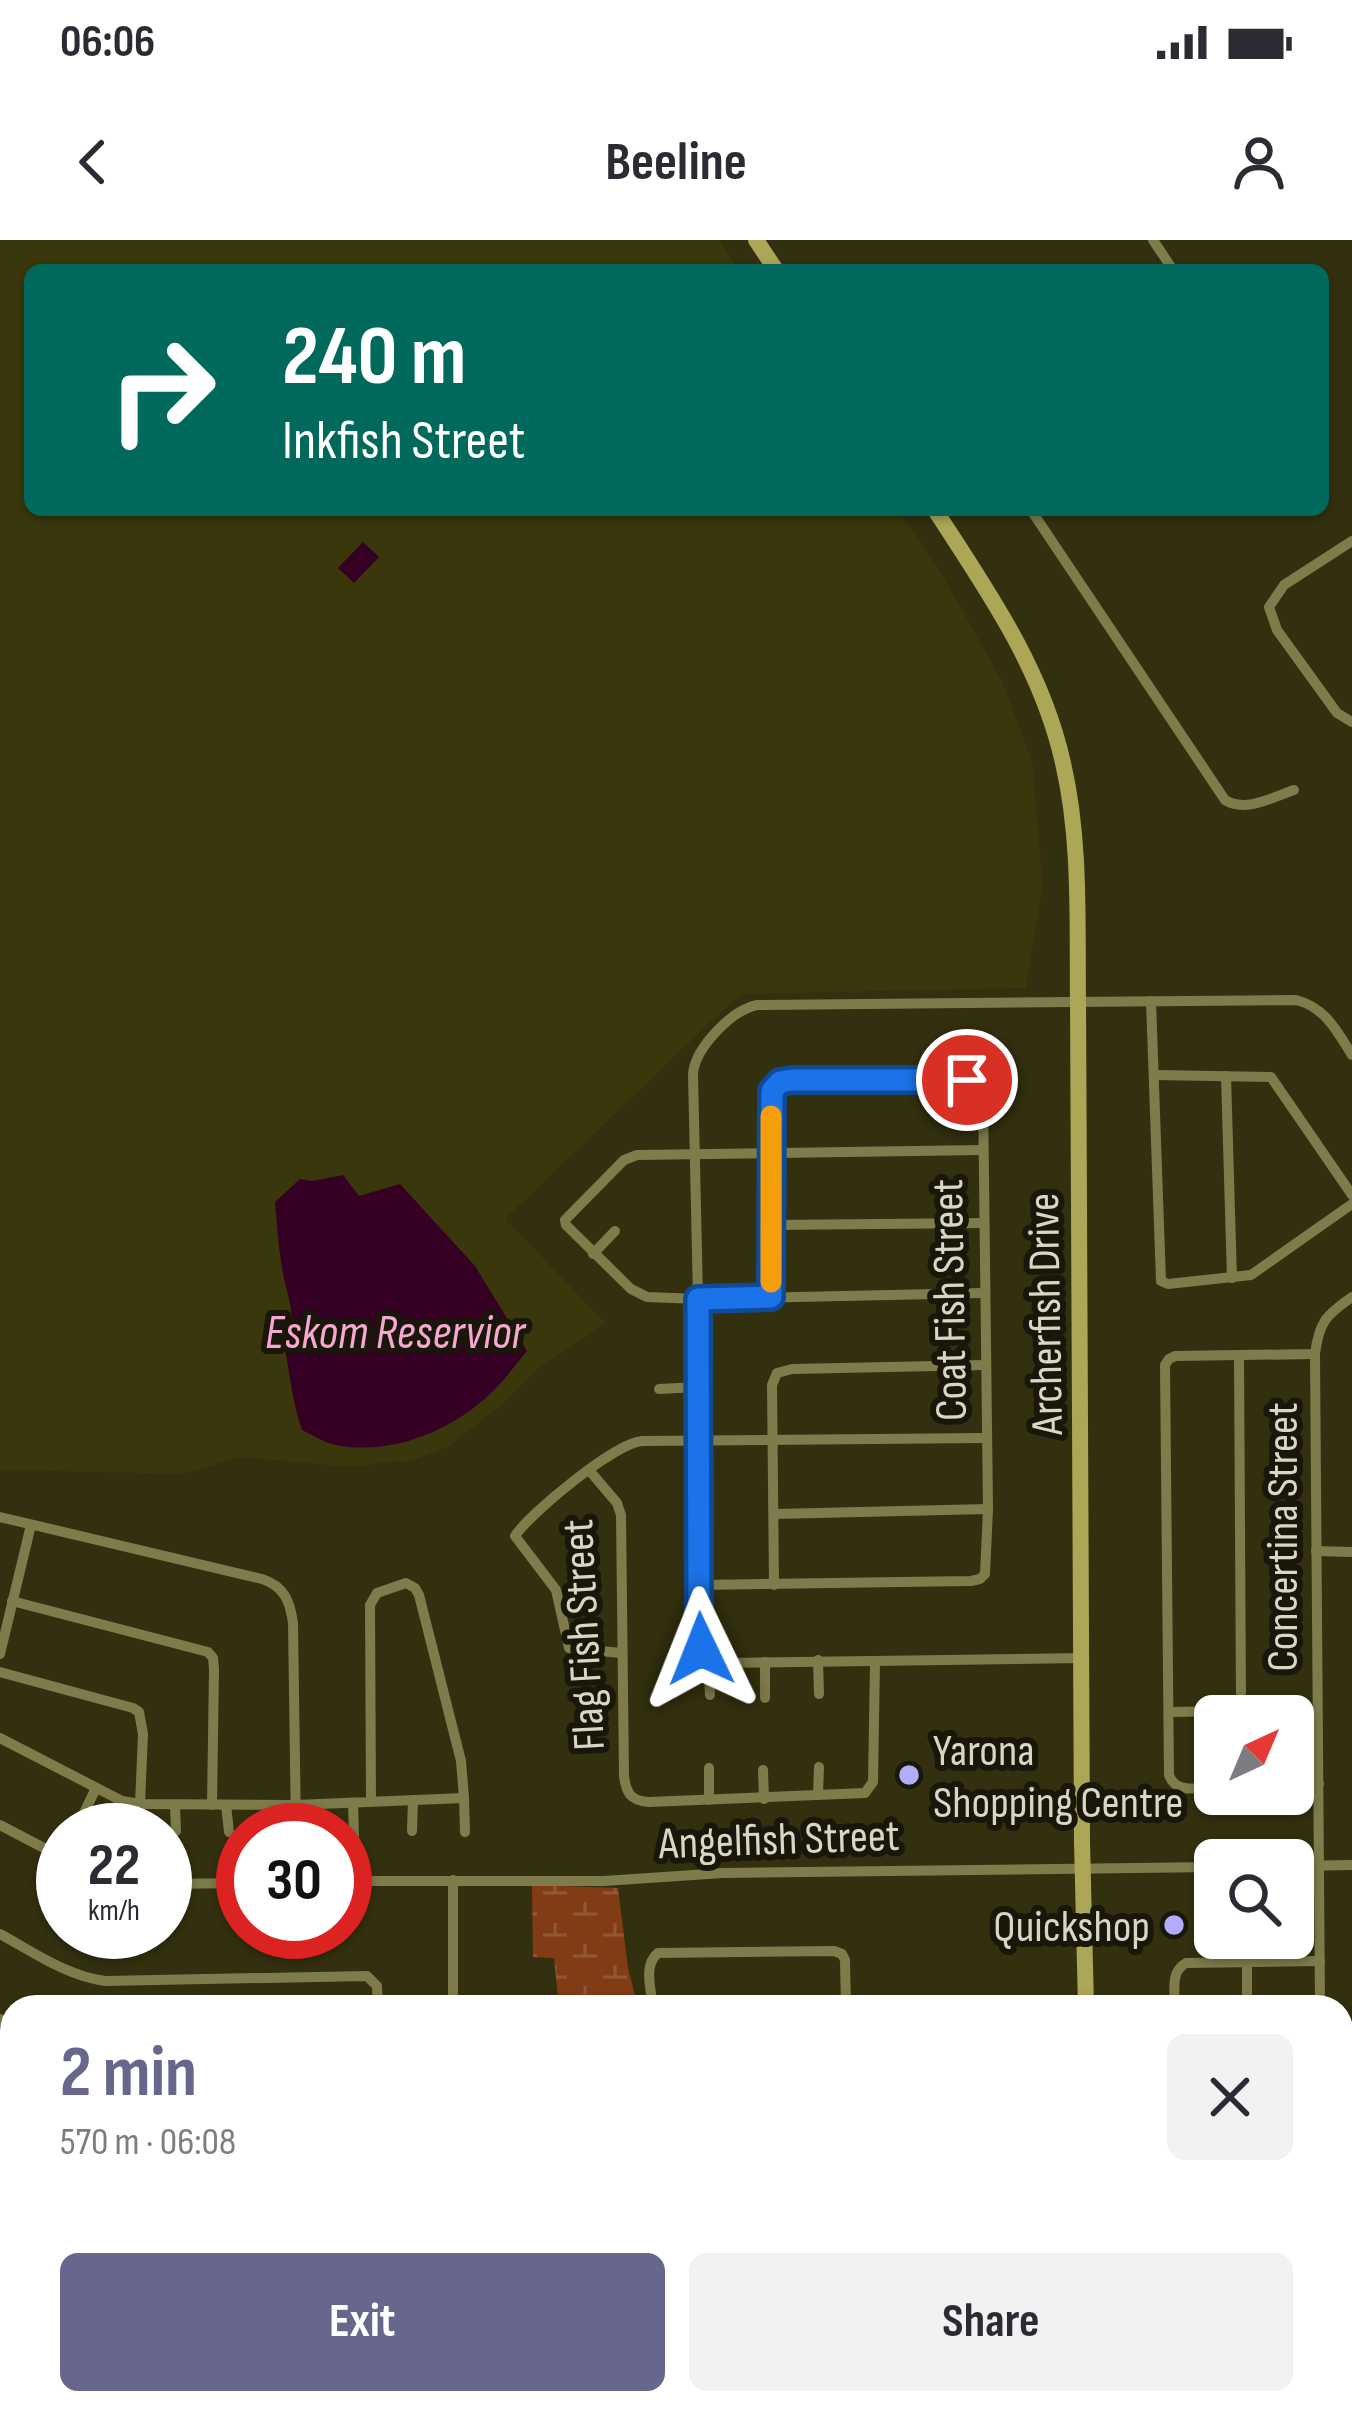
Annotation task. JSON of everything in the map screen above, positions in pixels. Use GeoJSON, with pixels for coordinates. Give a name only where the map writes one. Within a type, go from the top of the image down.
{"type":"FeatureCollection","features":[{"type":"Feature","properties":{"kind":"street","name":"Archerfish Drive"},"geometry":{"type":"LineString","coordinates":[[939,516],[1008,623],[1031,670],[1064,764],[1073,830],[1086,1995]]}},
{"type":"Feature","properties":{"kind":"street"},"geometry":{"type":"LineString","coordinates":[[1035,516],[1225,800],[1242,806],[1294,790]]}},
{"type":"Feature","properties":{"kind":"street"},"geometry":{"type":"LineString","coordinates":[[1352,541],[1284,585],[1269,607],[1277,630],[1337,712],[1352,722]]}},
{"type":"Feature","properties":{"kind":"street"},"geometry":{"type":"LineString","coordinates":[[1151,1000],[1159,1277],[1166,1284],[1254,1274],[1352,1199],[1273,1079],[1154,1075]]}},
{"type":"Feature","properties":{"kind":"street"},"geometry":{"type":"LineString","coordinates":[[710,1695],[708,1660],[700,1640],[694,1154],[694,1062],[706,1044],[746,1007],[763,1005],[1301,1001],[1322,1013],[1352,1054]]}},
{"type":"Feature","properties":{"kind":"street"},"geometry":{"type":"LineString","coordinates":[[1226,1076],[1232,1278]]}},
{"type":"Feature","properties":{"kind":"street","name":"Coat Fish Street"},"geometry":{"type":"LineString","coordinates":[[699,1585],[980,1579],[986,1570],[983,1092],[979,1085],[971,1080],[780,1082],[771,1094],[771,1297]]}},
{"type":"Feature","properties":{"kind":"street"},"geometry":{"type":"LineString","coordinates":[[982,1150],[637,1155],[628,1158],[569,1214],[566,1225],[638,1294],[698,1299],[983,1294]]}},
{"type":"Feature","properties":{"kind":"street"},"geometry":{"type":"LineString","coordinates":[[772,1225],[983,1223]]}},
{"type":"Feature","properties":{"kind":"street"},"geometry":{"type":"LineString","coordinates":[[593,1254],[615,1231]]}},
{"type":"Feature","properties":{"kind":"street","name":"Concertina Street"},"geometry":{"type":"LineString","coordinates":[[1320,1995],[1315,1354],[1324,1319],[1352,1297]]}},
{"type":"Feature","properties":{"kind":"street"},"geometry":{"type":"LineString","coordinates":[[1194,1788],[1172,1783],[1169,1773],[1165,1365],[1175,1356],[1315,1354]]}},
{"type":"Feature","properties":{"kind":"street"},"geometry":{"type":"LineString","coordinates":[[1169,1712],[1229,1712],[1241,1702],[1239,1355]]}},
{"type":"Feature","properties":{"kind":"street"},"geometry":{"type":"LineString","coordinates":[[774,1585],[773,1379],[782,1370],[985,1365]]}},
{"type":"Feature","properties":{"kind":"street"},"geometry":{"type":"LineString","coordinates":[[659,1389],[698,1388]]}},
{"type":"Feature","properties":{"kind":"street"},"geometry":{"type":"LineString","coordinates":[[621,1653],[569,1648],[556,1590],[515,1536],[589,1470],[633,1442],[985,1438]]}},
{"type":"Feature","properties":{"kind":"street","name":"Flag Fish Street"},"geometry":{"type":"LineString","coordinates":[[589,1470],[617,1503],[621,1515],[628,1794],[644,1802],[865,1793],[872,1786],[875,1660]]}},
{"type":"Feature","properties":{"kind":"street"},"geometry":{"type":"LineString","coordinates":[[775,1514],[988,1510]]}},
{"type":"Feature","properties":{"kind":"street"},"geometry":{"type":"LineString","coordinates":[[0,1516],[262,1579],[283,1591],[293,1623],[295,1803]]}},
{"type":"Feature","properties":{"kind":"street"},"geometry":{"type":"LineString","coordinates":[[0,1654],[32,1525]]}},
{"type":"Feature","properties":{"kind":"street"},"geometry":{"type":"LineString","coordinates":[[1316,1552],[1352,1552]]}},
{"type":"Feature","properties":{"kind":"street"},"geometry":{"type":"LineString","coordinates":[[0,1579],[16,1582]]}},
{"type":"Feature","properties":{"kind":"street"},"geometry":{"type":"LineString","coordinates":[[371,1802],[370,1605],[377,1592],[400,1582],[412,1585],[418,1595],[461,1761],[466,1832]]}},
{"type":"Feature","properties":{"kind":"street"},"geometry":{"type":"LineString","coordinates":[[12,1601],[208,1652],[213,1658],[219,1803]]}},
{"type":"Feature","properties":{"kind":"street"},"geometry":{"type":"LineString","coordinates":[[708,1660],[1083,1658]]}},
{"type":"Feature","properties":{"kind":"street"},"geometry":{"type":"LineString","coordinates":[[818,1660],[819,1694]]}},
{"type":"Feature","properties":{"kind":"street"},"geometry":{"type":"LineString","coordinates":[[765,1662],[765,1698]]}},
{"type":"Feature","properties":{"kind":"street"},"geometry":{"type":"LineString","coordinates":[[0,1672],[139,1712],[143,1734],[140,1803]]}},
{"type":"Feature","properties":{"kind":"street"},"geometry":{"type":"LineString","coordinates":[[0,1738],[134,1803]]}},
{"type":"Feature","properties":{"kind":"street"},"geometry":{"type":"LineString","coordinates":[[818,1796],[819,1767]]}},
{"type":"Feature","properties":{"kind":"street"},"geometry":{"type":"LineString","coordinates":[[709,1768],[709,1800]]}},
{"type":"Feature","properties":{"kind":"street"},"geometry":{"type":"LineString","coordinates":[[763,1770],[764,1799]]}},
{"type":"Feature","properties":{"kind":"street"},"geometry":{"type":"LineString","coordinates":[[1314,1784],[1319,1784]]}},
{"type":"Feature","properties":{"kind":"street"},"geometry":{"type":"LineString","coordinates":[[89,1803],[96,1788]]}},
{"type":"Feature","properties":{"kind":"street"},"geometry":{"type":"LineString","coordinates":[[353,1803],[464,1798]]}},
{"type":"Feature","properties":{"kind":"street"},"geometry":{"type":"LineString","coordinates":[[412,1832],[413,1800]]}},
{"type":"Feature","properties":{"kind":"street"},"geometry":{"type":"LineString","coordinates":[[0,1826],[36,1844]]}},
{"type":"Feature","properties":{"kind":"street"},"geometry":{"type":"LineString","coordinates":[[1314,1865],[1352,1865]]}},
{"type":"Feature","properties":{"kind":"street","name":"Angelfish Street"},"geometry":{"type":"LineString","coordinates":[[372,1881],[1194,1867]]}},
{"type":"Feature","properties":{"kind":"street"},"geometry":{"type":"LineString","coordinates":[[453,1880],[453,1995]]}},
{"type":"Feature","properties":{"kind":"street"},"geometry":{"type":"LineString","coordinates":[[0,1934],[69,1971],[105,1981],[367,1976],[377,1986],[377,1995]]}},
{"type":"Feature","properties":{"kind":"street"},"geometry":{"type":"LineString","coordinates":[[652,1995],[649,1966],[658,1953],[834,1951],[845,1960],[846,1995]]}},
{"type":"Feature","properties":{"kind":"street"},"geometry":{"type":"LineString","coordinates":[[1175,1995],[1175,1975],[1186,1963],[1320,1961]]}},
{"type":"Feature","properties":{"kind":"street"},"geometry":{"type":"LineString","coordinates":[[1247,1963],[1247,1995]]}},
{"type":"Feature","properties":{"kind":"shaded area"},"geometry":{"type":"Polygon","coordinates":[[[0,240],[719,240],[735,264],[24,264],[24,516],[902,516],[1001,679],[1032,760],[1043,886],[1026,988],[740,994],[505,1219],[606,1323],[543,1364],[504,1403],[449,1446],[409,1462],[353,1467],[240,1457],[184,1474],[0,1470],[0,240]]]}},
{"type":"Feature","properties":{"kind":"green space"},"geometry":{"type":"Polygon","coordinates":[[[532,1885],[618,1888],[635,1995],[558,1995],[554,1958],[533,1957],[532,1885]]]}},
{"type":"Feature","properties":{"kind":"water"},"geometry":{"type":"Polygon","coordinates":[[[363,542],[379,557],[354,583],[338,568],[363,542]]]}},
{"type":"Feature","properties":{"kind":"water","name":"Eskom Reservior"},"geometry":{"type":"Polygon","coordinates":[[[343,1175],[359,1196],[400,1184],[475,1266],[527,1351],[495,1389],[457,1419],[419,1438],[378,1447],[336,1445],[302,1430],[285,1349],[292,1317],[275,1202],[300,1179],[343,1175]]]}},
{"type":"Feature","properties":{"kind":"slow traffic"},"geometry":{"type":"LineString","coordinates":[[771,1116],[771,1282]]}},
{"type":"Feature","properties":{"kind":"place","name":"Yarona Shopping Centre"},"geometry":{"type":"Point","coordinates":[909,1775]}},
{"type":"Feature","properties":{"kind":"place","name":"Quickshop"},"geometry":{"type":"Point","coordinates":[1174,1925]}},
{"type":"Feature","properties":{"kind":"route"},"geometry":{"type":"LineString","coordinates":[[701,1649],[698,1299],[771,1297],[772,1091],[780,1082],[792,1080],[967,1080]]}}]}
